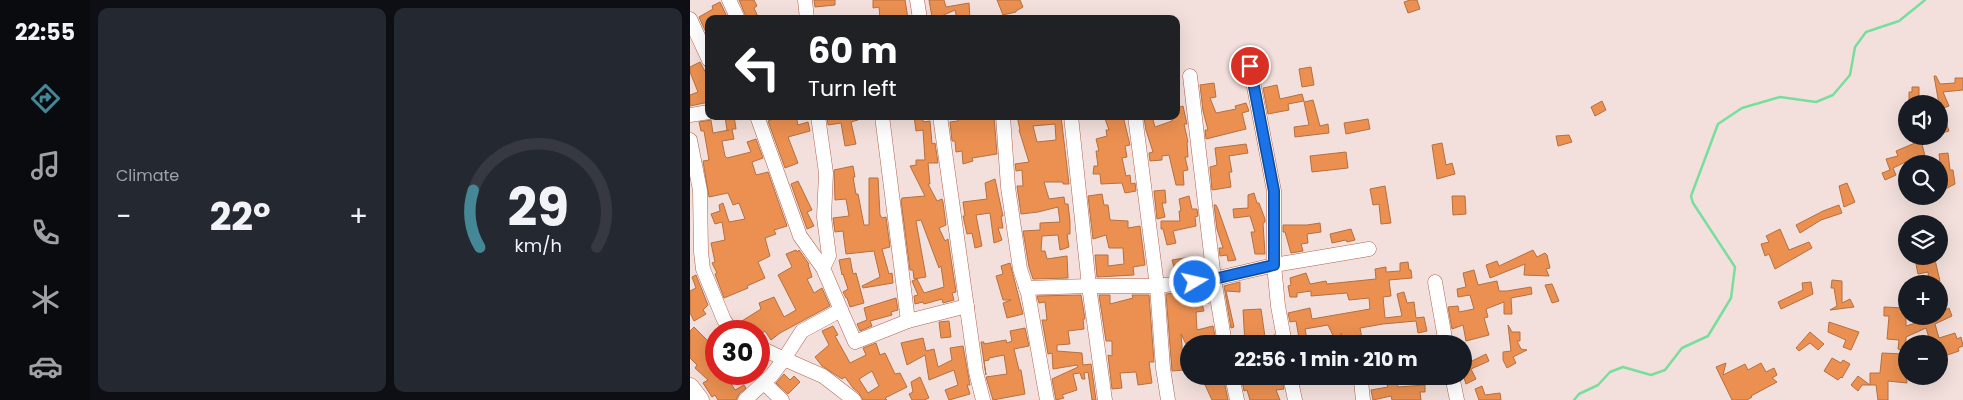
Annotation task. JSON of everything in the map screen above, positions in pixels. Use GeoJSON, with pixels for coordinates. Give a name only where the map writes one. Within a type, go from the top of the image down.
{"type":"FeatureCollection","features":[{"type":"Feature","properties":{"kind":"main road"},"geometry":{"type":"LineString","coordinates":[[690,387],[700,400]]}},
{"type":"Feature","properties":{"kind":"street"},"geometry":{"type":"LineString","coordinates":[[729,0],[736,15]]}},
{"type":"Feature","properties":{"kind":"street"},"geometry":{"type":"LineString","coordinates":[[805,0],[807,15]]}},
{"type":"Feature","properties":{"kind":"street"},"geometry":{"type":"LineString","coordinates":[[917,0],[919,15]]}},
{"type":"Feature","properties":{"kind":"street"},"geometry":{"type":"LineString","coordinates":[[690,19],[705,51]]}},
{"type":"Feature","properties":{"kind":"street"},"geometry":{"type":"LineString","coordinates":[[1250,66],[1274,191],[1274,265],[1283,335]]}},
{"type":"Feature","properties":{"kind":"street"},"geometry":{"type":"LineString","coordinates":[[1190,76],[1214,279],[1223,335]]}},
{"type":"Feature","properties":{"kind":"street"},"geometry":{"type":"LineString","coordinates":[[690,115],[705,113]]}},
{"type":"Feature","properties":{"kind":"street"},"geometry":{"type":"LineString","coordinates":[[759,120],[800,236],[823,268],[855,342],[908,321],[967,306]]}},
{"type":"Feature","properties":{"kind":"street"},"geometry":{"type":"LineString","coordinates":[[819,120],[826,173],[824,217],[829,256],[823,268]]}},
{"type":"Feature","properties":{"kind":"street"},"geometry":{"type":"LineString","coordinates":[[883,120],[908,321]]}},
{"type":"Feature","properties":{"kind":"street"},"geometry":{"type":"LineString","coordinates":[[941,120],[976,372],[983,400]]}},
{"type":"Feature","properties":{"kind":"street"},"geometry":{"type":"LineString","coordinates":[[1003,120],[1008,187],[1020,269],[1026,288],[1047,400]]}},
{"type":"Feature","properties":{"kind":"street"},"geometry":{"type":"LineString","coordinates":[[1071,120],[1089,286],[1105,400]]}},
{"type":"Feature","properties":{"kind":"street"},"geometry":{"type":"LineString","coordinates":[[1136,120],[1157,286],[1163,368],[1168,400]]}},
{"type":"Feature","properties":{"kind":"street"},"geometry":{"type":"LineString","coordinates":[[690,140],[700,190],[703,270],[724,320]]}},
{"type":"Feature","properties":{"kind":"street"},"geometry":{"type":"LineString","coordinates":[[1026,288],[1157,286],[1214,279],[1274,265],[1369,249]]}},
{"type":"Feature","properties":{"kind":"street"},"geometry":{"type":"LineString","coordinates":[[1435,282],[1444,335]]}},
{"type":"Feature","properties":{"kind":"street"},"geometry":{"type":"LineString","coordinates":[[770,376],[784,360],[802,331],[840,310]]}},
{"type":"Feature","properties":{"kind":"street"},"geometry":{"type":"LineString","coordinates":[[770,353],[823,376],[854,400]]}},
{"type":"Feature","properties":{"kind":"street"},"geometry":{"type":"LineString","coordinates":[[745,400],[762,385]]}},
{"type":"Feature","properties":{"kind":"street"},"geometry":{"type":"LineString","coordinates":[[766,385],[782,400]]}},
{"type":"Feature","properties":{"kind":"street"},"geometry":{"type":"LineString","coordinates":[[1234,385],[1237,400]]}},
{"type":"Feature","properties":{"kind":"street"},"geometry":{"type":"LineString","coordinates":[[1292,385],[1295,400]]}},
{"type":"Feature","properties":{"kind":"street"},"geometry":{"type":"LineString","coordinates":[[1361,385],[1363,400]]}},
{"type":"Feature","properties":{"kind":"street"},"geometry":{"type":"LineString","coordinates":[[1454,385],[1457,400]]}},
{"type":"Feature","properties":{"kind":"building"},"geometry":{"type":"Polygon","coordinates":[[[739,0],[754,0],[757,6],[754,8],[757,15],[745,15],[739,0]]]}},
{"type":"Feature","properties":{"kind":"building"},"geometry":{"type":"Polygon","coordinates":[[[814,0],[835,0],[835,5],[815,7],[814,0]]]}},
{"type":"Feature","properties":{"kind":"building"},"geometry":{"type":"Polygon","coordinates":[[[873,0],[905,0],[907,15],[880,15],[879,7],[873,8],[873,0]]]}},
{"type":"Feature","properties":{"kind":"building"},"geometry":{"type":"Polygon","coordinates":[[[929,0],[944,0],[946,7],[969,3],[970,15],[956,15],[955,10],[944,15],[932,15],[929,0]]]}},
{"type":"Feature","properties":{"kind":"building"},"geometry":{"type":"Polygon","coordinates":[[[997,0],[1020,0],[1023,7],[1016,12],[1003,15],[997,0]]]}},
{"type":"Feature","properties":{"kind":"building"},"geometry":{"type":"Polygon","coordinates":[[[1417,0],[1420,9],[1408,13],[1404,2],[1417,0]]]}},
{"type":"Feature","properties":{"kind":"building"},"geometry":{"type":"Polygon","coordinates":[[[720,2],[726,15],[705,15],[705,30],[699,17],[713,9],[712,6],[720,2]]]}},
{"type":"Feature","properties":{"kind":"building"},"geometry":{"type":"Polygon","coordinates":[[[700,62],[705,71],[705,103],[690,106],[690,95],[698,92],[690,72],[690,67],[700,62]]]}},
{"type":"Feature","properties":{"kind":"building"},"geometry":{"type":"Polygon","coordinates":[[[1311,67],[1314,85],[1302,87],[1299,69],[1311,67]]]}},
{"type":"Feature","properties":{"kind":"building"},"geometry":{"type":"Polygon","coordinates":[[[1934,76],[1936,76],[1940,84],[1955,83],[1955,78],[1963,78],[1963,90],[1943,92],[1944,95],[1937,95],[1934,76]]]}},
{"type":"Feature","properties":{"kind":"building"},"geometry":{"type":"Polygon","coordinates":[[[1214,83],[1216,97],[1210,98],[1216,113],[1236,109],[1235,106],[1246,103],[1249,111],[1242,113],[1246,129],[1206,139],[1205,130],[1208,130],[1203,111],[1200,85],[1214,83]]]}},
{"type":"Feature","properties":{"kind":"building"},"geometry":{"type":"Polygon","coordinates":[[[1277,85],[1280,99],[1302,94],[1304,101],[1288,104],[1289,110],[1268,114],[1263,88],[1277,85]]]}},
{"type":"Feature","properties":{"kind":"building"},"geometry":{"type":"Polygon","coordinates":[[[1912,87],[1919,87],[1919,95],[1909,95],[1909,92],[1912,92],[1912,87]]]}},
{"type":"Feature","properties":{"kind":"building"},"geometry":{"type":"Polygon","coordinates":[[[1313,100],[1320,126],[1328,124],[1329,133],[1295,137],[1294,127],[1309,125],[1304,102],[1313,100]]]}},
{"type":"Feature","properties":{"kind":"building"},"geometry":{"type":"Polygon","coordinates":[[[1602,101],[1606,110],[1595,116],[1591,107],[1602,101]]]}},
{"type":"Feature","properties":{"kind":"building"},"geometry":{"type":"Polygon","coordinates":[[[1183,106],[1187,124],[1184,124],[1188,142],[1188,157],[1185,157],[1188,170],[1183,171],[1184,185],[1176,185],[1169,155],[1162,156],[1162,160],[1150,161],[1149,153],[1153,152],[1144,120],[1153,120],[1155,127],[1172,120],[1180,120],[1180,107],[1183,106]]]}},
{"type":"Feature","properties":{"kind":"building"},"geometry":{"type":"Polygon","coordinates":[[[1368,119],[1370,129],[1346,134],[1344,123],[1368,119]]]}},
{"type":"Feature","properties":{"kind":"building"},"geometry":{"type":"Polygon","coordinates":[[[711,120],[713,133],[729,130],[727,130],[725,120],[735,120],[736,129],[732,129],[734,139],[722,141],[727,158],[751,152],[747,142],[756,139],[763,158],[752,162],[756,175],[768,172],[787,226],[774,230],[776,234],[765,238],[770,256],[758,262],[765,278],[747,286],[748,288],[724,298],[712,263],[715,262],[711,243],[725,240],[722,222],[715,224],[711,214],[720,211],[719,205],[723,203],[729,222],[745,219],[739,203],[733,205],[728,193],[709,197],[703,161],[709,160],[704,131],[701,131],[699,122],[711,120]]]}},
{"type":"Feature","properties":{"kind":"building"},"geometry":{"type":"Polygon","coordinates":[[[797,120],[798,125],[808,122],[810,131],[788,137],[798,163],[785,168],[768,121],[797,120]]]}},
{"type":"Feature","properties":{"kind":"building"},"geometry":{"type":"Polygon","coordinates":[[[827,120],[858,120],[851,122],[856,144],[845,146],[841,123],[828,125],[827,120]]]}},
{"type":"Feature","properties":{"kind":"building"},"geometry":{"type":"Polygon","coordinates":[[[915,120],[930,121],[932,144],[935,143],[938,163],[928,163],[930,184],[928,184],[937,201],[942,199],[943,202],[946,225],[939,228],[945,241],[948,239],[956,292],[952,293],[954,300],[943,303],[942,299],[924,304],[923,302],[915,304],[914,296],[918,295],[912,281],[917,279],[924,293],[944,287],[941,266],[939,268],[921,220],[916,221],[926,277],[914,279],[913,270],[910,270],[901,200],[902,198],[925,196],[910,166],[916,165],[916,160],[925,160],[923,130],[916,131],[915,120]]]}},
{"type":"Feature","properties":{"kind":"building"},"geometry":{"type":"Polygon","coordinates":[[[994,120],[997,154],[972,158],[973,161],[963,164],[962,151],[956,152],[955,141],[952,141],[950,122],[994,120]]]}},
{"type":"Feature","properties":{"kind":"building"},"geometry":{"type":"Polygon","coordinates":[[[1018,120],[1061,120],[1069,184],[1063,184],[1063,182],[1044,182],[1049,199],[1064,197],[1065,204],[1068,204],[1070,234],[1067,234],[1069,247],[1060,250],[1058,235],[1042,236],[1041,251],[1045,251],[1047,259],[1067,256],[1068,278],[1033,279],[1029,267],[1023,231],[1040,230],[1040,223],[1060,222],[1058,207],[1021,214],[1017,186],[1023,186],[1022,170],[1016,171],[1015,164],[1029,162],[1018,120]],[[1055,124],[1033,126],[1037,142],[1056,140],[1055,124]]]}},
{"type":"Feature","properties":{"kind":"building"},"geometry":{"type":"Polygon","coordinates":[[[1105,120],[1124,120],[1130,145],[1125,146],[1127,157],[1122,158],[1126,176],[1130,175],[1131,184],[1135,183],[1136,191],[1125,193],[1122,183],[1101,184],[1100,174],[1093,174],[1094,166],[1098,166],[1096,151],[1099,151],[1096,139],[1107,136],[1106,130],[1109,130],[1105,120]]]}},
{"type":"Feature","properties":{"kind":"building"},"geometry":{"type":"Polygon","coordinates":[[[1569,135],[1572,142],[1558,146],[1556,136],[1569,135]]]}},
{"type":"Feature","properties":{"kind":"building"},"geometry":{"type":"Polygon","coordinates":[[[1442,143],[1446,165],[1452,163],[1455,174],[1437,179],[1432,145],[1442,143]]]}},
{"type":"Feature","properties":{"kind":"building"},"geometry":{"type":"Polygon","coordinates":[[[1246,144],[1248,153],[1229,156],[1232,172],[1229,172],[1231,187],[1212,190],[1210,167],[1217,165],[1215,148],[1246,144]]]}},
{"type":"Feature","properties":{"kind":"building"},"geometry":{"type":"Polygon","coordinates":[[[1910,145],[1922,145],[1925,155],[1898,156],[1896,151],[1910,145]]]}},
{"type":"Feature","properties":{"kind":"building"},"geometry":{"type":"Polygon","coordinates":[[[1346,152],[1348,168],[1312,172],[1310,156],[1346,152]]]}},
{"type":"Feature","properties":{"kind":"building"},"geometry":{"type":"Polygon","coordinates":[[[1948,153],[1950,170],[1953,170],[1955,184],[1948,188],[1948,155],[1939,154],[1948,153]]]}},
{"type":"Feature","properties":{"kind":"building"},"geometry":{"type":"Polygon","coordinates":[[[1898,156],[1898,166],[1893,168],[1896,175],[1885,180],[1882,173],[1890,170],[1886,159],[1898,156]]]}},
{"type":"Feature","properties":{"kind":"building"},"geometry":{"type":"Polygon","coordinates":[[[853,166],[856,194],[858,194],[864,225],[869,225],[869,178],[878,178],[880,215],[882,218],[886,217],[890,247],[882,249],[889,274],[892,273],[893,283],[863,288],[862,286],[880,277],[874,251],[846,254],[843,231],[835,232],[833,218],[849,216],[846,199],[835,200],[834,170],[853,166]]]}},
{"type":"Feature","properties":{"kind":"building"},"geometry":{"type":"Polygon","coordinates":[[[995,179],[1003,216],[1001,216],[1003,228],[998,228],[1002,240],[994,243],[990,213],[976,215],[982,246],[975,248],[972,233],[967,234],[963,216],[965,216],[963,202],[987,199],[985,183],[995,179]]]}},
{"type":"Feature","properties":{"kind":"building"},"geometry":{"type":"Polygon","coordinates":[[[798,181],[812,210],[807,212],[814,226],[807,229],[791,184],[798,181]]]}},
{"type":"Feature","properties":{"kind":"building"},"geometry":{"type":"Polygon","coordinates":[[[1847,183],[1855,202],[1844,207],[1839,186],[1847,183]]]}},
{"type":"Feature","properties":{"kind":"building"},"geometry":{"type":"Polygon","coordinates":[[[1385,186],[1391,223],[1381,224],[1379,204],[1373,205],[1370,189],[1385,186]]]}},
{"type":"Feature","properties":{"kind":"building"},"geometry":{"type":"Polygon","coordinates":[[[1165,190],[1166,203],[1162,203],[1165,217],[1157,219],[1154,191],[1165,190]]]}},
{"type":"Feature","properties":{"kind":"building"},"geometry":{"type":"Polygon","coordinates":[[[1254,193],[1265,219],[1263,223],[1265,254],[1255,254],[1251,232],[1255,232],[1250,216],[1234,218],[1233,209],[1248,208],[1248,195],[1254,193]]]}},
{"type":"Feature","properties":{"kind":"building"},"geometry":{"type":"Polygon","coordinates":[[[1102,194],[1104,205],[1108,205],[1110,220],[1128,221],[1128,228],[1140,226],[1145,265],[1133,267],[1134,275],[1097,277],[1095,255],[1108,255],[1108,266],[1124,264],[1123,248],[1109,248],[1106,235],[1093,239],[1088,196],[1102,194]]]}},
{"type":"Feature","properties":{"kind":"building"},"geometry":{"type":"Polygon","coordinates":[[[1189,196],[1192,209],[1197,209],[1198,216],[1195,217],[1196,226],[1173,231],[1176,243],[1167,245],[1163,229],[1161,229],[1161,221],[1180,221],[1179,199],[1189,196]]]}},
{"type":"Feature","properties":{"kind":"building"},"geometry":{"type":"Polygon","coordinates":[[[1452,196],[1465,196],[1466,214],[1453,215],[1452,196]]]}},
{"type":"Feature","properties":{"kind":"building"},"geometry":{"type":"Polygon","coordinates":[[[1214,205],[1218,209],[1236,260],[1228,261],[1227,255],[1220,256],[1219,248],[1223,248],[1217,229],[1214,205]]]}},
{"type":"Feature","properties":{"kind":"building"},"geometry":{"type":"Polygon","coordinates":[[[1839,205],[1842,213],[1821,220],[1800,233],[1796,225],[1839,205]]]}},
{"type":"Feature","properties":{"kind":"building"},"geometry":{"type":"Polygon","coordinates":[[[1320,223],[1321,232],[1307,234],[1308,243],[1301,244],[1303,251],[1291,253],[1285,232],[1283,232],[1283,225],[1320,223]]]}},
{"type":"Feature","properties":{"kind":"building"},"geometry":{"type":"Polygon","coordinates":[[[1351,229],[1355,240],[1332,243],[1330,234],[1351,229]]]}},
{"type":"Feature","properties":{"kind":"building"},"geometry":{"type":"Polygon","coordinates":[[[1780,229],[1789,250],[1809,242],[1812,248],[1775,269],[1769,254],[1765,256],[1761,244],[1769,242],[1766,236],[1780,229]]]}},
{"type":"Feature","properties":{"kind":"building"},"geometry":{"type":"Polygon","coordinates":[[[799,250],[809,264],[812,277],[807,279],[814,293],[822,288],[830,306],[780,333],[771,340],[770,320],[743,320],[761,309],[759,303],[774,297],[784,317],[796,310],[778,275],[792,267],[786,254],[799,250]]]}},
{"type":"Feature","properties":{"kind":"building"},"geometry":{"type":"Polygon","coordinates":[[[1533,250],[1537,257],[1545,253],[1547,255],[1550,268],[1546,269],[1549,276],[1524,275],[1525,264],[1490,278],[1486,265],[1497,261],[1499,266],[1533,250]]]}},
{"type":"Feature","properties":{"kind":"building"},"geometry":{"type":"Polygon","coordinates":[[[1191,257],[1193,271],[1176,274],[1172,260],[1191,257]]]}},
{"type":"Feature","properties":{"kind":"building"},"geometry":{"type":"Polygon","coordinates":[[[850,258],[853,274],[856,273],[864,303],[850,307],[843,292],[848,289],[842,275],[839,260],[850,258]]]}},
{"type":"Feature","properties":{"kind":"building"},"geometry":{"type":"Polygon","coordinates":[[[1408,262],[1412,278],[1389,280],[1391,296],[1383,297],[1385,318],[1402,316],[1397,294],[1404,292],[1407,303],[1414,302],[1416,318],[1424,317],[1427,331],[1418,333],[1416,321],[1360,328],[1361,335],[1342,335],[1341,333],[1341,335],[1333,335],[1328,325],[1305,329],[1306,335],[1298,335],[1296,321],[1290,322],[1288,313],[1310,308],[1312,319],[1370,309],[1369,298],[1349,300],[1347,293],[1311,296],[1311,291],[1297,293],[1297,297],[1290,297],[1288,286],[1291,285],[1290,278],[1306,273],[1310,284],[1326,281],[1327,284],[1376,279],[1375,269],[1386,267],[1386,272],[1400,271],[1400,263],[1408,262]]]}},
{"type":"Feature","properties":{"kind":"building"},"geometry":{"type":"Polygon","coordinates":[[[1010,263],[1023,314],[1007,318],[1003,303],[1011,300],[1003,300],[996,276],[1003,274],[1001,266],[1010,263]]]}},
{"type":"Feature","properties":{"kind":"building"},"geometry":{"type":"Polygon","coordinates":[[[1916,265],[1936,265],[1939,275],[1928,275],[1928,272],[1918,274],[1916,265]]]}},
{"type":"Feature","properties":{"kind":"building"},"geometry":{"type":"Polygon","coordinates":[[[1474,270],[1478,285],[1497,281],[1499,291],[1531,287],[1532,294],[1511,298],[1512,314],[1504,314],[1504,302],[1486,309],[1488,317],[1484,318],[1489,335],[1472,339],[1472,335],[1465,335],[1463,325],[1452,329],[1448,307],[1458,306],[1459,312],[1474,309],[1470,295],[1458,297],[1457,289],[1466,287],[1463,273],[1474,270]]]}},
{"type":"Feature","properties":{"kind":"building"},"geometry":{"type":"Polygon","coordinates":[[[696,275],[708,305],[703,310],[706,314],[694,321],[690,313],[690,291],[696,288],[692,277],[696,275]]]}},
{"type":"Feature","properties":{"kind":"building"},"geometry":{"type":"Polygon","coordinates":[[[1832,280],[1842,281],[1842,303],[1850,299],[1854,307],[1830,310],[1837,306],[1834,288],[1831,288],[1832,280]]]}},
{"type":"Feature","properties":{"kind":"building"},"geometry":{"type":"Polygon","coordinates":[[[1240,282],[1240,292],[1226,291],[1234,327],[1231,328],[1224,286],[1240,282]]]}},
{"type":"Feature","properties":{"kind":"building"},"geometry":{"type":"Polygon","coordinates":[[[1811,282],[1813,294],[1781,309],[1778,302],[1803,290],[1802,283],[1811,282]]]}},
{"type":"Feature","properties":{"kind":"building"},"geometry":{"type":"Polygon","coordinates":[[[1552,284],[1559,301],[1552,303],[1545,285],[1552,284]]]}},
{"type":"Feature","properties":{"kind":"building"},"geometry":{"type":"Polygon","coordinates":[[[1200,290],[1201,296],[1208,295],[1209,303],[1202,304],[1204,311],[1196,312],[1197,330],[1213,326],[1215,335],[1180,335],[1180,370],[1172,371],[1166,294],[1200,290]]]}},
{"type":"Feature","properties":{"kind":"building"},"geometry":{"type":"Polygon","coordinates":[[[1081,295],[1085,319],[1083,319],[1084,329],[1068,331],[1070,344],[1057,345],[1057,351],[1082,353],[1083,365],[1091,364],[1096,400],[1092,400],[1088,372],[1084,373],[1085,379],[1082,379],[1080,373],[1073,374],[1077,390],[1062,395],[1064,398],[1056,400],[1052,379],[1078,367],[1077,365],[1053,369],[1052,353],[1048,354],[1042,320],[1047,320],[1045,302],[1039,303],[1037,296],[1081,295]]]}},
{"type":"Feature","properties":{"kind":"building"},"geometry":{"type":"Polygon","coordinates":[[[1099,295],[1110,295],[1110,304],[1133,298],[1132,295],[1149,295],[1154,362],[1149,362],[1152,383],[1138,385],[1136,372],[1120,373],[1122,388],[1112,389],[1108,355],[1112,356],[1112,341],[1106,341],[1099,295]]]}},
{"type":"Feature","properties":{"kind":"building"},"geometry":{"type":"Polygon","coordinates":[[[896,298],[898,310],[891,312],[892,315],[870,321],[872,326],[860,331],[857,324],[867,320],[864,308],[896,298]]]}},
{"type":"Feature","properties":{"kind":"building"},"geometry":{"type":"Polygon","coordinates":[[[1884,307],[1898,308],[1898,325],[1935,325],[1938,335],[1928,335],[1926,328],[1910,335],[1898,335],[1898,340],[1887,339],[1889,316],[1884,316],[1884,307]]]}},
{"type":"Feature","properties":{"kind":"building"},"geometry":{"type":"Polygon","coordinates":[[[1949,308],[1952,316],[1948,318],[1949,308]]]}},
{"type":"Feature","properties":{"kind":"building"},"geometry":{"type":"Polygon","coordinates":[[[1261,309],[1265,335],[1244,335],[1243,310],[1261,309]]]}},
{"type":"Feature","properties":{"kind":"building"},"geometry":{"type":"Polygon","coordinates":[[[949,321],[951,337],[941,338],[939,322],[949,321]]]}},
{"type":"Feature","properties":{"kind":"building"},"geometry":{"type":"Polygon","coordinates":[[[1829,322],[1859,332],[1851,350],[1843,347],[1846,340],[1828,332],[1829,322]]]}},
{"type":"Feature","properties":{"kind":"building"},"geometry":{"type":"Polygon","coordinates":[[[1508,325],[1512,332],[1520,332],[1520,341],[1517,341],[1521,349],[1527,350],[1513,357],[1516,363],[1507,368],[1503,360],[1503,352],[1511,351],[1508,325]]]}},
{"type":"Feature","properties":{"kind":"building"},"geometry":{"type":"Polygon","coordinates":[[[833,326],[838,335],[835,336],[850,363],[866,355],[863,348],[876,343],[880,355],[885,353],[895,374],[900,373],[907,387],[885,398],[887,400],[863,400],[845,377],[842,379],[822,366],[815,357],[829,345],[822,331],[833,326]],[[872,371],[859,379],[868,393],[879,386],[872,371]]]}},
{"type":"Feature","properties":{"kind":"building"},"geometry":{"type":"Polygon","coordinates":[[[694,327],[705,338],[705,377],[695,368],[697,365],[690,358],[690,331],[694,327]]]}},
{"type":"Feature","properties":{"kind":"building"},"geometry":{"type":"Polygon","coordinates":[[[1025,328],[1029,346],[1014,349],[1019,370],[1021,370],[1025,394],[993,400],[986,377],[1007,374],[1004,355],[984,361],[986,375],[981,342],[984,342],[984,344],[1006,340],[1007,343],[1012,341],[1010,331],[1025,328]]]}},
{"type":"Feature","properties":{"kind":"building"},"geometry":{"type":"Polygon","coordinates":[[[1810,332],[1824,344],[1818,350],[1810,343],[1799,351],[1796,348],[1810,332]]]}},
{"type":"Feature","properties":{"kind":"building"},"geometry":{"type":"Polygon","coordinates":[[[1955,333],[1957,339],[1961,337],[1963,346],[1958,348],[1959,351],[1948,355],[1948,335],[1955,333]]]}},
{"type":"Feature","properties":{"kind":"building"},"geometry":{"type":"Polygon","coordinates":[[[923,338],[926,351],[934,349],[938,367],[952,360],[950,348],[963,346],[970,385],[967,385],[970,394],[949,400],[945,390],[958,385],[954,370],[929,380],[925,355],[907,365],[901,343],[923,338]]]}},
{"type":"Feature","properties":{"kind":"building"},"geometry":{"type":"Polygon","coordinates":[[[1882,353],[1898,354],[1898,382],[1888,381],[1888,400],[1878,400],[1876,385],[1870,385],[1870,373],[1880,373],[1882,353]]]}},
{"type":"Feature","properties":{"kind":"building"},"geometry":{"type":"Polygon","coordinates":[[[1486,354],[1489,361],[1472,369],[1472,361],[1486,354]]]}},
{"type":"Feature","properties":{"kind":"building"},"geometry":{"type":"Polygon","coordinates":[[[1832,358],[1841,363],[1843,360],[1850,364],[1842,378],[1838,380],[1824,371],[1832,358]]]}},
{"type":"Feature","properties":{"kind":"building"},"geometry":{"type":"Polygon","coordinates":[[[1726,363],[1723,375],[1745,364],[1748,370],[1761,363],[1766,372],[1774,368],[1777,375],[1772,378],[1777,382],[1747,400],[1732,400],[1716,367],[1726,363]]]}},
{"type":"Feature","properties":{"kind":"building"},"geometry":{"type":"Polygon","coordinates":[[[1472,371],[1476,379],[1472,381],[1472,371]]]}},
{"type":"Feature","properties":{"kind":"building"},"geometry":{"type":"Polygon","coordinates":[[[784,374],[790,380],[794,376],[800,382],[788,394],[776,383],[784,374]]]}},
{"type":"Feature","properties":{"kind":"building"},"geometry":{"type":"Polygon","coordinates":[[[1858,376],[1870,385],[1862,385],[1858,391],[1851,385],[1858,376]]]}},
{"type":"Feature","properties":{"kind":"building"},"geometry":{"type":"Polygon","coordinates":[[[920,377],[929,398],[912,400],[909,394],[913,392],[911,382],[920,377]]]}},
{"type":"Feature","properties":{"kind":"building"},"geometry":{"type":"Polygon","coordinates":[[[705,382],[705,385],[732,385],[735,390],[744,385],[746,388],[739,394],[736,400],[718,400],[715,395],[712,397],[703,383],[705,382]]]}},
{"type":"Feature","properties":{"kind":"building"},"geometry":{"type":"Polygon","coordinates":[[[1205,385],[1225,385],[1228,400],[1212,400],[1205,385]]]}},
{"type":"Feature","properties":{"kind":"building"},"geometry":{"type":"Polygon","coordinates":[[[1243,385],[1283,385],[1284,389],[1276,390],[1280,400],[1250,400],[1247,390],[1244,391],[1243,385]]]}},
{"type":"Feature","properties":{"kind":"building"},"geometry":{"type":"Polygon","coordinates":[[[1387,385],[1398,385],[1398,387],[1425,385],[1425,392],[1420,392],[1421,400],[1392,400],[1391,396],[1373,400],[1371,390],[1388,387],[1387,385]]]}},
{"type":"Feature","properties":{"kind":"building"},"geometry":{"type":"Polygon","coordinates":[[[1482,386],[1485,395],[1500,393],[1501,400],[1479,400],[1475,389],[1482,386]]]}},
{"type":"Feature","properties":{"kind":"waterway"},"geometry":{"type":"LineString","coordinates":[[1574,400],[1579,394],[1598,385],[1610,372],[1623,367],[1651,375],[1665,370],[1682,348],[1708,336],[1731,298],[1735,267],[1693,203],[1691,196],[1718,124],[1742,108],[1780,97],[1816,102],[1833,95],[1850,75],[1855,47],[1866,32],[1899,21],[1925,0]]}},
{"type":"Feature","properties":{"kind":"route"},"geometry":{"type":"LineString","coordinates":[[1195,282],[1274,265],[1274,191],[1250,66]]}}]}
